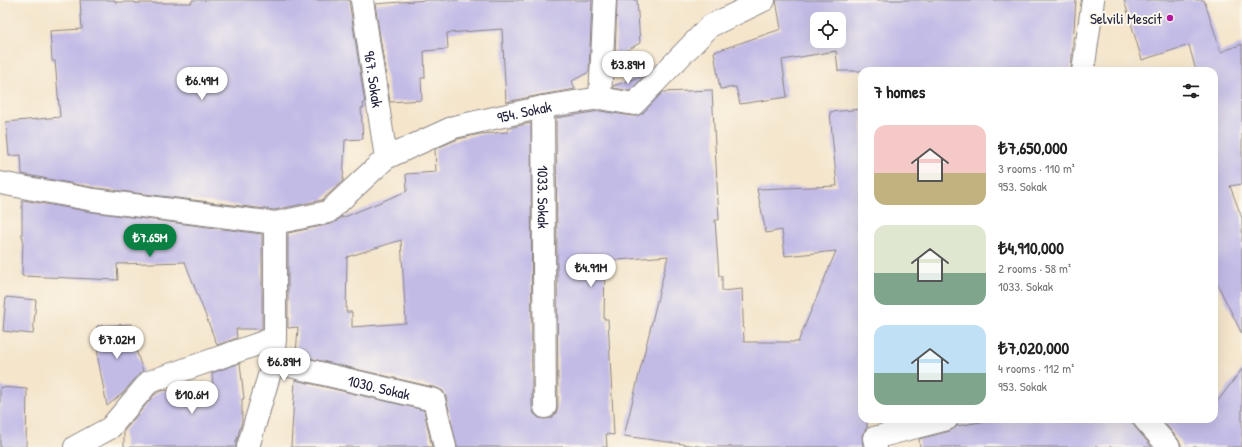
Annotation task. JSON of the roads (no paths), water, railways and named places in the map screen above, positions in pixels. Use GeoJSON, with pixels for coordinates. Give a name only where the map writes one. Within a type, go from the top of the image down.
{"type":"FeatureCollection","features":[{"type":"Feature","properties":{"kind":"street","name":"967. Sokak"},"geometry":{"type":"LineString","coordinates":[[362,0],[386,158]]}},
{"type":"Feature","properties":{"kind":"street"},"geometry":{"type":"LineString","coordinates":[[600,98],[605,0]]}},
{"type":"Feature","properties":{"kind":"street","name":"954. Sokak"},"geometry":{"type":"LineString","coordinates":[[0,183],[94,200],[276,223],[328,212],[386,158],[454,127],[543,107],[600,98],[634,104],[710,26],[764,0]]}},
{"type":"Feature","properties":{"kind":"street"},"geometry":{"type":"LineString","coordinates":[[1084,67],[1093,0]]}},
{"type":"Feature","properties":{"kind":"street","name":"1033. Sokak"},"geometry":{"type":"LineString","coordinates":[[543,107],[545,407]]}},
{"type":"Feature","properties":{"kind":"street"},"geometry":{"type":"LineString","coordinates":[[248,447],[273,362],[275,338],[276,223]]}},
{"type":"Feature","properties":{"kind":"street"},"geometry":{"type":"LineString","coordinates":[[75,447],[110,428],[149,382],[275,338]]}},
{"type":"Feature","properties":{"kind":"street","name":"1030. Sokak"},"geometry":{"type":"LineString","coordinates":[[273,362],[434,400],[445,447]]}},
{"type":"Feature","properties":{"kind":"street"},"geometry":{"type":"LineString","coordinates":[[876,447],[874,438],[932,423]]}},
{"type":"Feature","properties":{"kind":"street"},"geometry":{"type":"LineString","coordinates":[[1148,423],[1169,447]]}},
{"type":"Feature","properties":{"kind":"place","name":"Selvili Mescit"},"geometry":{"type":"Point","coordinates":[1170,18]}}]}
